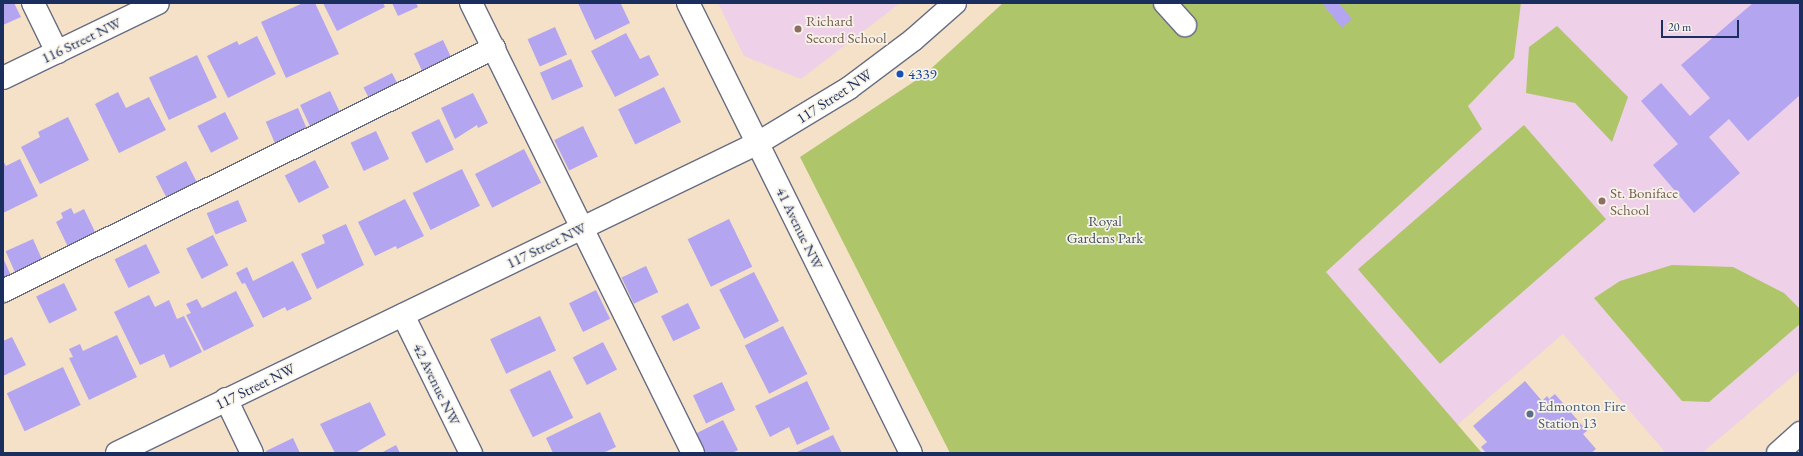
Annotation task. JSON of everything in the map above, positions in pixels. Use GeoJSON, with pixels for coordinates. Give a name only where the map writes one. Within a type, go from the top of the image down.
{"type":"FeatureCollection","features":[{"type":"Feature","properties":{"kind":"street"},"geometry":{"type":"LineString","coordinates":[[33,3],[57,52]]}},
{"type":"Feature","properties":{"kind":"street","name":"116 Street NW"},"geometry":{"type":"LineString","coordinates":[[3,78],[158,3]]}},
{"type":"Feature","properties":{"kind":"street"},"geometry":{"type":"LineString","coordinates":[[471,3],[693,453]]}},
{"type":"Feature","properties":{"kind":"street","name":"41 Avenue NW"},"geometry":{"type":"LineString","coordinates":[[688,3],[911,453]]}},
{"type":"Feature","properties":{"kind":"street","name":"117 Street NW"},"geometry":{"type":"LineString","coordinates":[[117,453],[758,143],[849,88],[913,40],[955,3]]}},
{"type":"Feature","properties":{"kind":"street"},"geometry":{"type":"LineString","coordinates":[[1165,3],[1185,25]]}},
{"type":"Feature","properties":{"kind":"street"},"geometry":{"type":"LineString","coordinates":[[3,291],[494,48]]}},
{"type":"Feature","properties":{"kind":"street","name":"42 Avenue NW"},"geometry":{"type":"LineString","coordinates":[[403,315],[471,453]]}},
{"type":"Feature","properties":{"kind":"street"},"geometry":{"type":"LineString","coordinates":[[226,399],[252,453]]}},
{"type":"Feature","properties":{"kind":"street"},"geometry":{"type":"LineString","coordinates":[[1778,453],[1800,433]]}},
{"type":"Feature","properties":{"kind":"shaded area","name":"Richard Secord School"},"geometry":{"type":"Polygon","coordinates":[[[718,3],[900,3],[801,79],[744,56],[718,3]]]}},
{"type":"Feature","properties":{"kind":"shaded area","name":"St. Boniface School"},"geometry":{"type":"Polygon","coordinates":[[[1521,3],[1800,3],[1800,370],[1702,453],[1666,453],[1563,334],[1457,425],[1325,272],[1481,129],[1468,106],[1514,58],[1521,3]]]}},
{"type":"Feature","properties":{"kind":"green space","name":"Royal Gardens Park"},"geometry":{"type":"Polygon","coordinates":[[[1003,3],[1521,3],[1514,58],[1468,106],[1482,129],[1326,272],[1482,453],[950,453],[800,157],[924,75],[1003,3]]]}},
{"type":"Feature","properties":{"kind":"green space"},"geometry":{"type":"Polygon","coordinates":[[[1557,26],[1628,97],[1612,142],[1575,103],[1526,93],[1529,47],[1557,26]]]}},
{"type":"Feature","properties":{"kind":"green space"},"geometry":{"type":"Polygon","coordinates":[[[1524,125],[1606,219],[1440,364],[1358,269],[1524,125]]]}},
{"type":"Feature","properties":{"kind":"green space"},"geometry":{"type":"Polygon","coordinates":[[[1672,265],[1733,267],[1784,293],[1800,309],[1800,324],[1709,402],[1682,401],[1594,298],[1620,281],[1672,265]]]}},
{"type":"Feature","properties":{"kind":"building"},"geometry":{"type":"Polygon","coordinates":[[[3,3],[14,3],[21,17],[3,25],[3,3]]]}},
{"type":"Feature","properties":{"kind":"building"},"geometry":{"type":"Polygon","coordinates":[[[303,3],[315,3],[339,54],[286,78],[261,22],[303,3]]]}},
{"type":"Feature","properties":{"kind":"building"},"geometry":{"type":"Polygon","coordinates":[[[323,3],[383,3],[385,7],[337,31],[323,3]]]}},
{"type":"Feature","properties":{"kind":"building"},"geometry":{"type":"Polygon","coordinates":[[[392,3],[416,3],[418,7],[398,16],[392,3]]]}},
{"type":"Feature","properties":{"kind":"building"},"geometry":{"type":"Polygon","coordinates":[[[578,3],[624,3],[621,4],[630,23],[595,40],[578,3]]]}},
{"type":"Feature","properties":{"kind":"building"},"geometry":{"type":"Polygon","coordinates":[[[1322,3],[1339,3],[1352,19],[1342,28],[1322,3]]]}},
{"type":"Feature","properties":{"kind":"building"},"geometry":{"type":"Polygon","coordinates":[[[1753,3],[1800,3],[1800,95],[1748,141],[1729,119],[1709,137],[1740,173],[1694,213],[1653,165],[1678,144],[1641,101],[1661,83],[1690,116],[1710,98],[1681,65],[1753,3]]]}},
{"type":"Feature","properties":{"kind":"building"},"geometry":{"type":"Polygon","coordinates":[[[555,27],[567,54],[540,67],[528,39],[555,27]]]}},
{"type":"Feature","properties":{"kind":"building"},"geometry":{"type":"Polygon","coordinates":[[[626,33],[640,59],[649,55],[659,75],[615,97],[591,51],[626,33]]]}},
{"type":"Feature","properties":{"kind":"building"},"geometry":{"type":"Polygon","coordinates":[[[257,36],[276,74],[228,98],[207,56],[237,41],[239,45],[257,36]]]}},
{"type":"Feature","properties":{"kind":"building"},"geometry":{"type":"Polygon","coordinates":[[[443,40],[455,66],[426,80],[414,54],[443,40]]]}},
{"type":"Feature","properties":{"kind":"building"},"geometry":{"type":"Polygon","coordinates":[[[197,55],[217,98],[169,120],[149,77],[197,55]]]}},
{"type":"Feature","properties":{"kind":"building"},"geometry":{"type":"Polygon","coordinates":[[[571,59],[583,86],[552,100],[540,73],[571,59]]]}},
{"type":"Feature","properties":{"kind":"building"},"geometry":{"type":"Polygon","coordinates":[[[392,73],[401,91],[373,105],[363,88],[392,73]]]}},
{"type":"Feature","properties":{"kind":"building"},"geometry":{"type":"Polygon","coordinates":[[[664,87],[681,122],[635,144],[618,109],[664,87]]]}},
{"type":"Feature","properties":{"kind":"building"},"geometry":{"type":"Polygon","coordinates":[[[330,91],[344,121],[314,135],[300,105],[330,91]]]}},
{"type":"Feature","properties":{"kind":"building"},"geometry":{"type":"Polygon","coordinates":[[[118,92],[126,108],[149,97],[166,130],[119,153],[95,104],[118,92]]]}},
{"type":"Feature","properties":{"kind":"building"},"geometry":{"type":"Polygon","coordinates":[[[473,93],[488,123],[478,128],[477,125],[455,139],[441,108],[473,93]]]}},
{"type":"Feature","properties":{"kind":"building"},"geometry":{"type":"Polygon","coordinates":[[[298,108],[310,136],[278,149],[266,122],[298,108]]]}},
{"type":"Feature","properties":{"kind":"building"},"geometry":{"type":"Polygon","coordinates":[[[225,112],[239,139],[211,153],[197,126],[225,112]]]}},
{"type":"Feature","properties":{"kind":"building"},"geometry":{"type":"Polygon","coordinates":[[[68,117],[89,160],[40,184],[21,147],[40,137],[38,132],[68,117]]]}},
{"type":"Feature","properties":{"kind":"building"},"geometry":{"type":"Polygon","coordinates":[[[439,119],[454,150],[426,163],[411,133],[439,119]]]}},
{"type":"Feature","properties":{"kind":"building"},"geometry":{"type":"Polygon","coordinates":[[[583,126],[598,157],[569,171],[554,140],[583,126]]]}},
{"type":"Feature","properties":{"kind":"building"},"geometry":{"type":"Polygon","coordinates":[[[376,131],[389,159],[364,171],[351,143],[376,131]]]}},
{"type":"Feature","properties":{"kind":"building"},"geometry":{"type":"Polygon","coordinates":[[[524,149],[541,183],[492,208],[475,174],[524,149]]]}},
{"type":"Feature","properties":{"kind":"building"},"geometry":{"type":"Polygon","coordinates":[[[20,159],[38,196],[3,213],[3,161],[6,166],[20,159]]]}},
{"type":"Feature","properties":{"kind":"building"},"geometry":{"type":"Polygon","coordinates":[[[315,160],[329,188],[299,203],[285,175],[315,160]]]}},
{"type":"Feature","properties":{"kind":"building"},"geometry":{"type":"Polygon","coordinates":[[[186,161],[200,189],[170,204],[156,176],[186,161]]]}},
{"type":"Feature","properties":{"kind":"building"},"geometry":{"type":"Polygon","coordinates":[[[462,169],[480,206],[431,230],[413,193],[462,169]]]}},
{"type":"Feature","properties":{"kind":"building"},"geometry":{"type":"Polygon","coordinates":[[[405,199],[424,236],[397,249],[396,246],[375,256],[358,222],[405,199]]]}},
{"type":"Feature","properties":{"kind":"building"},"geometry":{"type":"Polygon","coordinates":[[[238,200],[247,221],[216,234],[207,213],[238,200]]]}},
{"type":"Feature","properties":{"kind":"building"},"geometry":{"type":"Polygon","coordinates":[[[71,208],[74,214],[84,209],[98,238],[70,251],[56,222],[63,218],[61,213],[71,208]]]}},
{"type":"Feature","properties":{"kind":"building"},"geometry":{"type":"Polygon","coordinates":[[[729,219],[752,267],[711,287],[688,239],[729,219]]]}},
{"type":"Feature","properties":{"kind":"building"},"geometry":{"type":"Polygon","coordinates":[[[346,224],[364,265],[317,289],[301,254],[325,243],[322,235],[346,224]]]}},
{"type":"Feature","properties":{"kind":"building"},"geometry":{"type":"Polygon","coordinates":[[[213,235],[228,265],[202,279],[186,249],[213,235]]]}},
{"type":"Feature","properties":{"kind":"building"},"geometry":{"type":"Polygon","coordinates":[[[33,239],[44,264],[17,276],[6,251],[33,239]]]}},
{"type":"Feature","properties":{"kind":"building"},"geometry":{"type":"Polygon","coordinates":[[[146,244],[160,273],[129,288],[115,259],[146,244]]]}},
{"type":"Feature","properties":{"kind":"building"},"geometry":{"type":"Polygon","coordinates":[[[3,258],[13,280],[3,284],[3,258]]]}},
{"type":"Feature","properties":{"kind":"building"},"geometry":{"type":"Polygon","coordinates":[[[293,261],[312,299],[287,311],[285,307],[263,318],[245,283],[242,284],[236,273],[247,267],[253,281],[293,261]]]}},
{"type":"Feature","properties":{"kind":"building"},"geometry":{"type":"Polygon","coordinates":[[[646,266],[658,292],[634,304],[622,277],[646,266]]]}},
{"type":"Feature","properties":{"kind":"building"},"geometry":{"type":"Polygon","coordinates":[[[754,272],[779,321],[744,339],[719,290],[754,272]]]}},
{"type":"Feature","properties":{"kind":"building"},"geometry":{"type":"Polygon","coordinates":[[[64,283],[77,310],[49,324],[36,297],[64,283]]]}},
{"type":"Feature","properties":{"kind":"building"},"geometry":{"type":"Polygon","coordinates":[[[596,290],[610,319],[583,332],[569,303],[596,290]]]}},
{"type":"Feature","properties":{"kind":"building"},"geometry":{"type":"Polygon","coordinates":[[[236,291],[254,326],[204,351],[186,315],[191,313],[186,304],[197,299],[202,308],[236,291]]]}},
{"type":"Feature","properties":{"kind":"building"},"geometry":{"type":"Polygon","coordinates":[[[149,295],[155,307],[169,300],[177,319],[184,316],[202,352],[170,368],[164,354],[140,365],[114,312],[149,295]]]}},
{"type":"Feature","properties":{"kind":"building"},"geometry":{"type":"Polygon","coordinates":[[[688,303],[700,328],[673,341],[661,316],[688,303]]]}},
{"type":"Feature","properties":{"kind":"building"},"geometry":{"type":"Polygon","coordinates":[[[540,316],[556,350],[506,374],[490,339],[540,316]]]}},
{"type":"Feature","properties":{"kind":"building"},"geometry":{"type":"Polygon","coordinates":[[[783,326],[808,374],[769,394],[745,346],[783,326]]]}},
{"type":"Feature","properties":{"kind":"building"},"geometry":{"type":"Polygon","coordinates":[[[117,335],[137,377],[89,400],[69,358],[73,357],[69,349],[80,344],[83,351],[117,335]]]}},
{"type":"Feature","properties":{"kind":"building"},"geometry":{"type":"Polygon","coordinates":[[[12,337],[26,365],[3,376],[3,341],[12,337]]]}},
{"type":"Feature","properties":{"kind":"building"},"geometry":{"type":"Polygon","coordinates":[[[603,342],[617,370],[587,385],[573,357],[603,342]]]}},
{"type":"Feature","properties":{"kind":"building"},"geometry":{"type":"Polygon","coordinates":[[[63,367],[81,405],[25,431],[7,393],[63,367]]]}},
{"type":"Feature","properties":{"kind":"building"},"geometry":{"type":"Polygon","coordinates":[[[550,370],[573,418],[533,437],[510,390],[550,370]]]}},
{"type":"Feature","properties":{"kind":"building"},"geometry":{"type":"Polygon","coordinates":[[[807,381],[830,429],[797,445],[789,427],[770,437],[755,406],[807,381]]]}},
{"type":"Feature","properties":{"kind":"building","name":"Edmonton Fire Station 13"},"geometry":{"type":"Polygon","coordinates":[[[1525,381],[1542,401],[1547,396],[1551,401],[1550,398],[1555,394],[1587,431],[1583,434],[1596,449],[1591,453],[1486,453],[1481,447],[1487,442],[1473,426],[1525,381]]]}},
{"type":"Feature","properties":{"kind":"building"},"geometry":{"type":"Polygon","coordinates":[[[722,382],[735,410],[706,424],[693,396],[722,382]]]}},
{"type":"Feature","properties":{"kind":"building"},"geometry":{"type":"Polygon","coordinates":[[[370,402],[386,435],[355,453],[335,453],[320,424],[370,402]]]}},
{"type":"Feature","properties":{"kind":"building"},"geometry":{"type":"Polygon","coordinates":[[[600,412],[616,447],[603,453],[553,453],[546,438],[600,412]]]}},
{"type":"Feature","properties":{"kind":"building"},"geometry":{"type":"Polygon","coordinates":[[[723,420],[738,450],[732,453],[705,453],[695,434],[723,420]]]}},
{"type":"Feature","properties":{"kind":"building"},"geometry":{"type":"Polygon","coordinates":[[[833,435],[842,453],[795,453],[833,435]]]}},
{"type":"Feature","properties":{"kind":"building"},"geometry":{"type":"Polygon","coordinates":[[[293,438],[300,453],[267,453],[266,451],[293,438]]]}},
{"type":"Feature","properties":{"kind":"building"},"geometry":{"type":"Polygon","coordinates":[[[396,445],[400,453],[381,453],[396,445]]]}},
{"type":"Feature","properties":{"kind":"place","name":"Richard Secord School"},"geometry":{"type":"Point","coordinates":[798,29]}},
{"type":"Feature","properties":{"kind":"place","name":"4339"},"geometry":{"type":"Point","coordinates":[900,74]}},
{"type":"Feature","properties":{"kind":"place","name":"St. Boniface School"},"geometry":{"type":"Point","coordinates":[1602,201]}},
{"type":"Feature","properties":{"kind":"place","name":"Edmonton Fire Station 13"},"geometry":{"type":"Point","coordinates":[1530,414]}}]}
